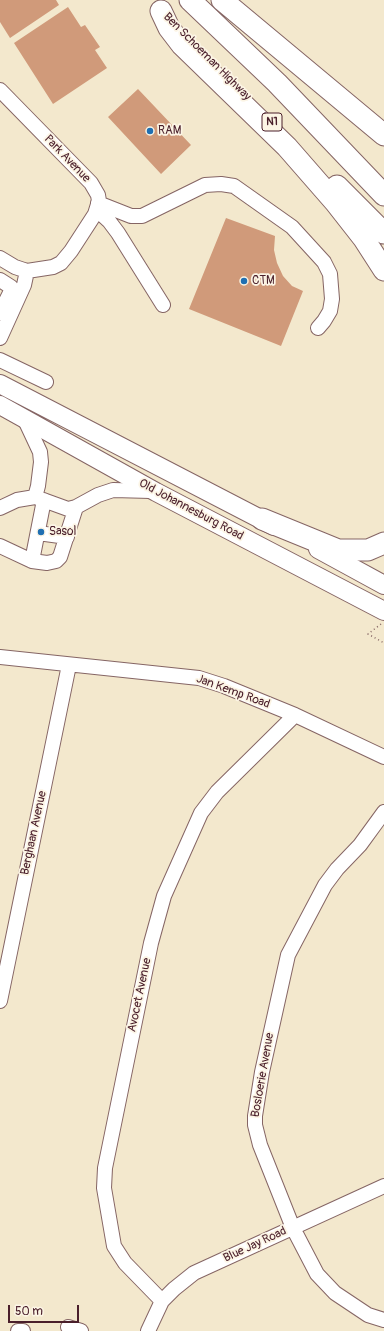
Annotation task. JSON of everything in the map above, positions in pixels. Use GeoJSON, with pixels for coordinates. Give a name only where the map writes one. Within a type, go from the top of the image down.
{"type":"FeatureCollection","features":[{"type":"Feature","properties":{"kind":"highway","name":"N1"},"geometry":{"type":"LineString","coordinates":[[190,0],[277,83],[384,195]]}},
{"type":"Feature","properties":{"kind":"highway"},"geometry":{"type":"LineString","coordinates":[[222,0],[384,135]]}},
{"type":"Feature","properties":{"kind":"highway"},"geometry":{"type":"LineString","coordinates":[[155,5],[169,28],[182,45],[287,147],[326,191],[364,239],[384,270]]}},
{"type":"Feature","properties":{"kind":"highway","name":"Ben Schoeman Highway"},"geometry":{"type":"LineString","coordinates":[[155,5],[384,233]]}},
{"type":"Feature","properties":{"kind":"highway"},"geometry":{"type":"LineString","coordinates":[[262,519],[338,550],[368,550],[384,543]]}},
{"type":"Feature","properties":{"kind":"main road","name":"Old Johannesburg Road"},"geometry":{"type":"LineString","coordinates":[[0,384],[262,519],[384,585]]}},
{"type":"Feature","properties":{"kind":"main road","name":"Old Johannesburg Road"},"geometry":{"type":"LineString","coordinates":[[0,405],[156,492],[384,611]]}},
{"type":"Feature","properties":{"kind":"street","name":"Park Avenue"},"geometry":{"type":"LineString","coordinates":[[0,90],[91,183],[98,195],[97,207]]}},
{"type":"Feature","properties":{"kind":"street"},"geometry":{"type":"LineString","coordinates":[[97,207],[131,216],[142,216],[206,185],[221,184],[234,186],[292,227],[324,262],[330,274],[332,299],[330,311],[318,328]]}},
{"type":"Feature","properties":{"kind":"street"},"geometry":{"type":"LineString","coordinates":[[0,258],[15,267],[27,270],[53,267],[61,263],[71,251],[97,207]]}},
{"type":"Feature","properties":{"kind":"street"},"geometry":{"type":"LineString","coordinates":[[97,207],[118,233],[163,305]]}},
{"type":"Feature","properties":{"kind":"street"},"geometry":{"type":"LineString","coordinates":[[0,338],[24,285],[27,270]]}},
{"type":"Feature","properties":{"kind":"street"},"geometry":{"type":"LineString","coordinates":[[0,280],[12,287],[12,289],[0,313]]}},
{"type":"Feature","properties":{"kind":"street"},"geometry":{"type":"LineString","coordinates":[[0,360],[46,382]]}},
{"type":"Feature","properties":{"kind":"street"},"geometry":{"type":"LineString","coordinates":[[25,420],[38,445],[40,457],[38,486],[38,533],[32,560]]}},
{"type":"Feature","properties":{"kind":"street"},"geometry":{"type":"LineString","coordinates":[[0,508],[17,500],[39,499],[62,508],[76,507],[98,495],[113,490],[156,492]]}},
{"type":"Feature","properties":{"kind":"street"},"geometry":{"type":"LineString","coordinates":[[0,546],[32,560],[47,563],[56,561],[60,557],[76,507]]}},
{"type":"Feature","properties":{"kind":"street"},"geometry":{"type":"LineString","coordinates":[[38,533],[67,537]]}},
{"type":"Feature","properties":{"kind":"street","name":"Jan Kemp Road"},"geometry":{"type":"LineString","coordinates":[[0,657],[199,678],[224,686],[295,715],[384,757]]}},
{"type":"Feature","properties":{"kind":"street","name":"Berghaan Avenue"},"geometry":{"type":"LineString","coordinates":[[0,1001],[69,665]]}},
{"type":"Feature","properties":{"kind":"street","name":"Avocet Avenue"},"geometry":{"type":"LineString","coordinates":[[162,1301],[125,1263],[114,1246],[104,1188],[107,1161],[151,943],[164,896],[185,847],[208,802],[295,715]]}},
{"type":"Feature","properties":{"kind":"street","name":"Bosloerie Avenue"},"geometry":{"type":"LineString","coordinates":[[384,812],[360,845],[328,880],[294,944],[285,967],[255,1105],[255,1125],[260,1145],[293,1228],[317,1274],[330,1288],[368,1315],[384,1320]]}},
{"type":"Feature","properties":{"kind":"street","name":"Blue Jay Road"},"geometry":{"type":"LineString","coordinates":[[148,1331],[162,1301],[194,1273],[384,1186]]}},
{"type":"Feature","properties":{"kind":"street"},"geometry":{"type":"LineString","coordinates":[[18,1331],[23,1331]]}},
{"type":"Feature","properties":{"kind":"path"},"geometry":{"type":"LineString","coordinates":[[384,622],[368,634],[384,643]]}},
{"type":"Feature","properties":{"kind":"building"},"geometry":{"type":"Polygon","coordinates":[[[0,0],[56,0],[59,5],[10,38],[0,22],[0,0]]]}},
{"type":"Feature","properties":{"kind":"building"},"geometry":{"type":"Polygon","coordinates":[[[68,7],[81,27],[85,25],[100,47],[95,50],[107,68],[53,104],[14,43],[68,7]]]}},
{"type":"Feature","properties":{"kind":"building","name":"RAM"},"geometry":{"type":"Polygon","coordinates":[[[138,89],[191,145],[161,174],[108,117],[138,89]]]}},
{"type":"Feature","properties":{"kind":"building","name":"CTM"},"geometry":{"type":"Polygon","coordinates":[[[226,218],[275,236],[274,250],[277,263],[283,276],[292,286],[303,291],[281,346],[189,309],[226,218]]]}},
{"type":"Feature","properties":{"kind":"place","name":"RAM"},"geometry":{"type":"Point","coordinates":[150,131]}},
{"type":"Feature","properties":{"kind":"place","name":"CTM"},"geometry":{"type":"Point","coordinates":[244,281]}},
{"type":"Feature","properties":{"kind":"place","name":"Sasol"},"geometry":{"type":"Point","coordinates":[41,532]}}]}
